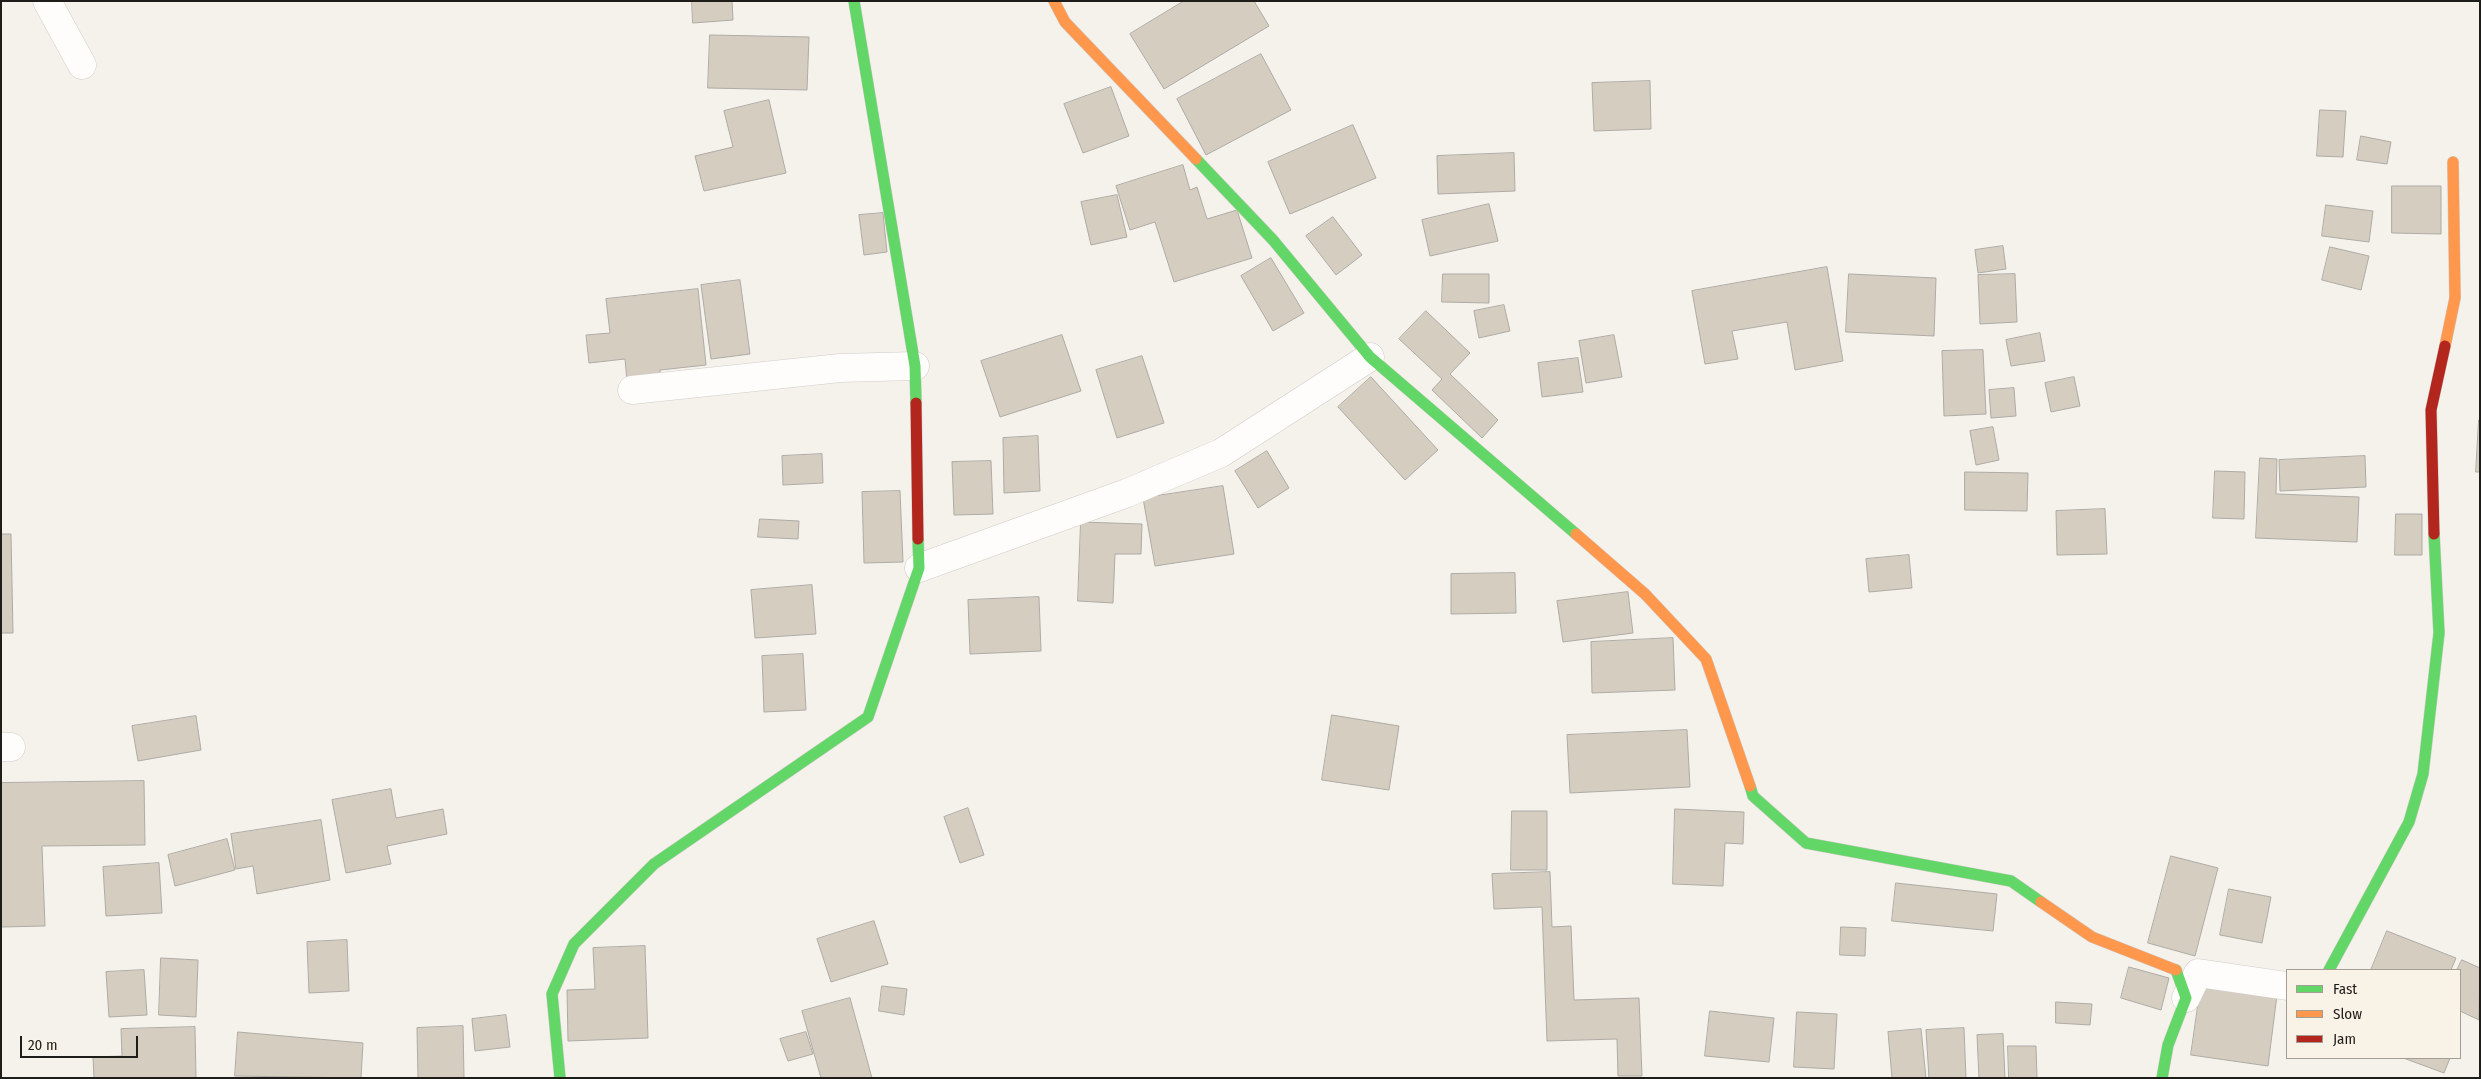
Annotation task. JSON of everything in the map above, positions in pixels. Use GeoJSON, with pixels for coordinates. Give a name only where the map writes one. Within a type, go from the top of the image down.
{"type":"FeatureCollection","features":[{"type":"Feature","properties":{"kind":"street"},"geometry":{"type":"LineString","coordinates":[[47,1],[82,65]]}},
{"type":"Feature","properties":{"kind":"street"},"geometry":{"type":"LineString","coordinates":[[560,1078],[552,994],[574,944],[654,864],[868,717],[919,568],[914,366],[854,1]]}},
{"type":"Feature","properties":{"kind":"street"},"geometry":{"type":"LineString","coordinates":[[1054,1],[1065,22],[1272,240],[1370,357],[1645,594],[1706,659],[1753,796],[1806,843],[2011,881],[2092,937],[2176,969],[2186,998]]}},
{"type":"Feature","properties":{"kind":"street"},"geometry":{"type":"LineString","coordinates":[[2330,969],[2408,822],[2423,774],[2439,632],[2431,463],[2431,410],[2455,298],[2453,162]]}},
{"type":"Feature","properties":{"kind":"street"},"geometry":{"type":"LineString","coordinates":[[919,568],[1127,493],[1221,453],[1370,357]]}},
{"type":"Feature","properties":{"kind":"street"},"geometry":{"type":"LineString","coordinates":[[632,390],[840,368],[914,366]]}},
{"type":"Feature","properties":{"kind":"street"},"geometry":{"type":"LineString","coordinates":[[2162,1078],[2168,1045],[2198,973],[2286,986]]}},
{"type":"Feature","properties":{"kind":"building"},"geometry":{"type":"Polygon","coordinates":[[[692,1],[732,1],[733,20],[693,23],[692,1]]]}},
{"type":"Feature","properties":{"kind":"building"},"geometry":{"type":"Polygon","coordinates":[[[1184,1],[1254,1],[1269,26],[1164,89],[1130,34],[1184,1]]]}},
{"type":"Feature","properties":{"kind":"building"},"geometry":{"type":"Polygon","coordinates":[[[710,35],[809,37],[807,90],[708,88],[710,35]]]}},
{"type":"Feature","properties":{"kind":"building"},"geometry":{"type":"Polygon","coordinates":[[[1261,54],[1291,110],[1206,155],[1177,99],[1261,54]]]}},
{"type":"Feature","properties":{"kind":"building"},"geometry":{"type":"Polygon","coordinates":[[[1650,81],[1651,129],[1594,131],[1592,83],[1650,81]]]}},
{"type":"Feature","properties":{"kind":"building"},"geometry":{"type":"Polygon","coordinates":[[[1111,87],[1129,136],[1083,153],[1064,104],[1111,87]]]}},
{"type":"Feature","properties":{"kind":"building"},"geometry":{"type":"Polygon","coordinates":[[[769,100],[786,173],[704,191],[695,156],[733,147],[724,111],[769,100]]]}},
{"type":"Feature","properties":{"kind":"building"},"geometry":{"type":"Polygon","coordinates":[[[2320,110],[2346,111],[2343,157],[2317,156],[2320,110]]]}},
{"type":"Feature","properties":{"kind":"building"},"geometry":{"type":"Polygon","coordinates":[[[1353,125],[1376,178],[1290,214],[1268,162],[1353,125]]]}},
{"type":"Feature","properties":{"kind":"building"},"geometry":{"type":"Polygon","coordinates":[[[2361,136],[2391,142],[2387,164],[2357,160],[2361,136]]]}},
{"type":"Feature","properties":{"kind":"building"},"geometry":{"type":"Polygon","coordinates":[[[1514,153],[1515,191],[1438,194],[1437,156],[1514,153]]]}},
{"type":"Feature","properties":{"kind":"building"},"geometry":{"type":"Polygon","coordinates":[[[1183,165],[1190,190],[1197,187],[1207,219],[1237,210],[1252,258],[1174,282],[1155,222],[1130,230],[1116,186],[1183,165]]]}},
{"type":"Feature","properties":{"kind":"building"},"geometry":{"type":"Polygon","coordinates":[[[2392,186],[2441,186],[2441,234],[2392,233],[2392,186]]]}},
{"type":"Feature","properties":{"kind":"building"},"geometry":{"type":"Polygon","coordinates":[[[1117,195],[1127,237],[1091,245],[1081,202],[1117,195]]]}},
{"type":"Feature","properties":{"kind":"building"},"geometry":{"type":"Polygon","coordinates":[[[1489,204],[1498,241],[1430,256],[1422,220],[1489,204]]]}},
{"type":"Feature","properties":{"kind":"building"},"geometry":{"type":"Polygon","coordinates":[[[2326,205],[2373,211],[2369,242],[2322,236],[2326,205]]]}},
{"type":"Feature","properties":{"kind":"building"},"geometry":{"type":"Polygon","coordinates":[[[883,213],[887,252],[864,255],[859,215],[883,213]]]}},
{"type":"Feature","properties":{"kind":"building"},"geometry":{"type":"Polygon","coordinates":[[[1333,217],[1362,255],[1336,275],[1306,236],[1333,217]]]}},
{"type":"Feature","properties":{"kind":"building"},"geometry":{"type":"Polygon","coordinates":[[[2003,246],[2006,269],[1978,273],[1975,250],[2003,246]]]}},
{"type":"Feature","properties":{"kind":"building"},"geometry":{"type":"Polygon","coordinates":[[[2330,247],[2369,256],[2361,290],[2322,280],[2330,247]]]}},
{"type":"Feature","properties":{"kind":"building"},"geometry":{"type":"Polygon","coordinates":[[[1271,258],[1304,313],[1273,331],[1241,276],[1271,258]]]}},
{"type":"Feature","properties":{"kind":"building"},"geometry":{"type":"Polygon","coordinates":[[[1827,267],[1843,361],[1795,370],[1787,322],[1732,331],[1738,359],[1705,364],[1692,291],[1827,267]]]}},
{"type":"Feature","properties":{"kind":"building"},"geometry":{"type":"Polygon","coordinates":[[[1443,274],[1489,274],[1489,303],[1442,302],[1443,274]]]}},
{"type":"Feature","properties":{"kind":"building"},"geometry":{"type":"Polygon","coordinates":[[[1849,274],[1936,278],[1934,336],[1846,332],[1849,274]]]}},
{"type":"Feature","properties":{"kind":"building"},"geometry":{"type":"Polygon","coordinates":[[[2015,274],[2017,322],[1980,324],[1978,275],[2015,274]]]}},
{"type":"Feature","properties":{"kind":"building"},"geometry":{"type":"Polygon","coordinates":[[[740,280],[750,354],[711,359],[701,285],[740,280]]]}},
{"type":"Feature","properties":{"kind":"building"},"geometry":{"type":"Polygon","coordinates":[[[698,289],[706,365],[660,370],[660,377],[627,381],[625,359],[589,363],[586,335],[610,333],[606,299],[698,289]]]}},
{"type":"Feature","properties":{"kind":"building"},"geometry":{"type":"Polygon","coordinates":[[[1504,305],[1510,331],[1479,338],[1474,311],[1504,305]]]}},
{"type":"Feature","properties":{"kind":"building"},"geometry":{"type":"Polygon","coordinates":[[[1426,311],[1470,353],[1450,374],[1498,420],[1482,438],[1432,390],[1442,379],[1399,339],[1426,311]]]}},
{"type":"Feature","properties":{"kind":"building"},"geometry":{"type":"Polygon","coordinates":[[[2040,333],[2045,361],[2011,366],[2006,340],[2040,333]]]}},
{"type":"Feature","properties":{"kind":"building"},"geometry":{"type":"Polygon","coordinates":[[[1062,335],[1081,391],[1000,417],[981,361],[1062,335]]]}},
{"type":"Feature","properties":{"kind":"building"},"geometry":{"type":"Polygon","coordinates":[[[1614,335],[1622,377],[1586,383],[1579,341],[1614,335]]]}},
{"type":"Feature","properties":{"kind":"building"},"geometry":{"type":"Polygon","coordinates":[[[1983,350],[1986,414],[1944,416],[1942,351],[1983,350]]]}},
{"type":"Feature","properties":{"kind":"building"},"geometry":{"type":"Polygon","coordinates":[[[1142,356],[1164,423],[1117,438],[1096,370],[1142,356]]]}},
{"type":"Feature","properties":{"kind":"building"},"geometry":{"type":"Polygon","coordinates":[[[1578,358],[1583,392],[1542,397],[1538,363],[1578,358]]]}},
{"type":"Feature","properties":{"kind":"building"},"geometry":{"type":"Polygon","coordinates":[[[1371,377],[1438,450],[1405,480],[1338,407],[1371,377]]]}},
{"type":"Feature","properties":{"kind":"building"},"geometry":{"type":"Polygon","coordinates":[[[2074,377],[2080,406],[2051,412],[2045,383],[2074,377]]]}},
{"type":"Feature","properties":{"kind":"building"},"geometry":{"type":"Polygon","coordinates":[[[2014,388],[2016,416],[1991,418],[1989,390],[2014,388]]]}},
{"type":"Feature","properties":{"kind":"building"},"geometry":{"type":"Polygon","coordinates":[[[2479,420],[2480,472],[2476,472],[2479,420]]]}},
{"type":"Feature","properties":{"kind":"building"},"geometry":{"type":"Polygon","coordinates":[[[1993,427],[1999,460],[1976,465],[1970,431],[1993,427]]]}},
{"type":"Feature","properties":{"kind":"building"},"geometry":{"type":"Polygon","coordinates":[[[1038,436],[1040,491],[1004,493],[1003,438],[1038,436]]]}},
{"type":"Feature","properties":{"kind":"building"},"geometry":{"type":"Polygon","coordinates":[[[1267,451],[1289,488],[1258,508],[1235,471],[1267,451]]]}},
{"type":"Feature","properties":{"kind":"building"},"geometry":{"type":"Polygon","coordinates":[[[822,454],[823,483],[783,485],[782,456],[822,454]]]}},
{"type":"Feature","properties":{"kind":"building"},"geometry":{"type":"Polygon","coordinates":[[[2365,456],[2366,487],[2280,491],[2279,460],[2365,456]]]}},
{"type":"Feature","properties":{"kind":"building"},"geometry":{"type":"Polygon","coordinates":[[[2260,458],[2277,459],[2276,494],[2359,497],[2357,542],[2256,538],[2260,458]]]}},
{"type":"Feature","properties":{"kind":"building"},"geometry":{"type":"Polygon","coordinates":[[[991,461],[993,514],[954,515],[952,462],[991,461]]]}},
{"type":"Feature","properties":{"kind":"building"},"geometry":{"type":"Polygon","coordinates":[[[2215,471],[2245,472],[2244,519],[2213,518],[2215,471]]]}},
{"type":"Feature","properties":{"kind":"building"},"geometry":{"type":"Polygon","coordinates":[[[1965,472],[2028,473],[2027,511],[1965,510],[1965,472]]]}},
{"type":"Feature","properties":{"kind":"building"},"geometry":{"type":"Polygon","coordinates":[[[1223,486],[1234,554],[1155,566],[1143,498],[1223,486]]]}},
{"type":"Feature","properties":{"kind":"building"},"geometry":{"type":"Polygon","coordinates":[[[900,491],[903,562],[864,563],[862,492],[900,491]]]}},
{"type":"Feature","properties":{"kind":"building"},"geometry":{"type":"Polygon","coordinates":[[[2105,509],[2107,554],[2057,555],[2056,511],[2105,509]]]}},
{"type":"Feature","properties":{"kind":"building"},"geometry":{"type":"Polygon","coordinates":[[[2396,514],[2422,514],[2422,555],[2395,555],[2396,514]]]}},
{"type":"Feature","properties":{"kind":"building"},"geometry":{"type":"Polygon","coordinates":[[[760,519],[799,521],[798,539],[758,537],[760,519]]]}},
{"type":"Feature","properties":{"kind":"building"},"geometry":{"type":"Polygon","coordinates":[[[1081,522],[1142,524],[1141,554],[1115,554],[1113,603],[1078,601],[1081,522]]]}},
{"type":"Feature","properties":{"kind":"building"},"geometry":{"type":"Polygon","coordinates":[[[1,534],[11,534],[13,633],[1,633],[1,534]]]}},
{"type":"Feature","properties":{"kind":"building"},"geometry":{"type":"Polygon","coordinates":[[[1909,555],[1912,588],[1869,592],[1866,559],[1909,555]]]}},
{"type":"Feature","properties":{"kind":"building"},"geometry":{"type":"Polygon","coordinates":[[[1515,573],[1516,613],[1451,614],[1451,574],[1515,573]]]}},
{"type":"Feature","properties":{"kind":"building"},"geometry":{"type":"Polygon","coordinates":[[[812,585],[816,634],[755,638],[751,590],[812,585]]]}},
{"type":"Feature","properties":{"kind":"building"},"geometry":{"type":"Polygon","coordinates":[[[1628,592],[1633,633],[1563,642],[1557,601],[1628,592]]]}},
{"type":"Feature","properties":{"kind":"building"},"geometry":{"type":"Polygon","coordinates":[[[1039,597],[1041,651],[970,654],[968,600],[1039,597]]]}},
{"type":"Feature","properties":{"kind":"building"},"geometry":{"type":"Polygon","coordinates":[[[1673,638],[1675,690],[1592,693],[1591,642],[1673,638]]]}},
{"type":"Feature","properties":{"kind":"building"},"geometry":{"type":"Polygon","coordinates":[[[803,654],[806,710],[764,712],[762,656],[803,654]]]}},
{"type":"Feature","properties":{"kind":"building"},"geometry":{"type":"Polygon","coordinates":[[[1332,715],[1399,726],[1389,790],[1322,780],[1332,715]]]}},
{"type":"Feature","properties":{"kind":"building"},"geometry":{"type":"Polygon","coordinates":[[[196,716],[201,750],[138,761],[132,726],[196,716]]]}},
{"type":"Feature","properties":{"kind":"building"},"geometry":{"type":"Polygon","coordinates":[[[1687,730],[1690,787],[1570,793],[1567,735],[1687,730]]]}},
{"type":"Feature","properties":{"kind":"building"},"geometry":{"type":"Polygon","coordinates":[[[144,781],[145,845],[42,846],[45,926],[1,927],[1,783],[144,781]]]}},
{"type":"Feature","properties":{"kind":"building"},"geometry":{"type":"Polygon","coordinates":[[[391,789],[396,818],[443,809],[447,834],[387,846],[391,864],[346,873],[332,800],[391,789]]]}},
{"type":"Feature","properties":{"kind":"building"},"geometry":{"type":"Polygon","coordinates":[[[968,808],[984,855],[960,863],[944,817],[968,808]]]}},
{"type":"Feature","properties":{"kind":"building"},"geometry":{"type":"Polygon","coordinates":[[[1675,809],[1744,812],[1743,844],[1725,843],[1723,886],[1673,884],[1675,809]]]}},
{"type":"Feature","properties":{"kind":"building"},"geometry":{"type":"Polygon","coordinates":[[[1512,811],[1547,811],[1547,870],[1511,870],[1512,811]]]}},
{"type":"Feature","properties":{"kind":"building"},"geometry":{"type":"Polygon","coordinates":[[[321,820],[330,880],[257,894],[253,866],[236,869],[231,834],[321,820]]]}},
{"type":"Feature","properties":{"kind":"building"},"geometry":{"type":"Polygon","coordinates":[[[227,839],[235,870],[175,886],[168,855],[227,839]]]}},
{"type":"Feature","properties":{"kind":"building"},"geometry":{"type":"Polygon","coordinates":[[[2171,856],[2218,868],[2195,956],[2148,943],[2171,856]]]}},
{"type":"Feature","properties":{"kind":"building"},"geometry":{"type":"Polygon","coordinates":[[[159,863],[162,913],[106,916],[103,867],[159,863]]]}},
{"type":"Feature","properties":{"kind":"building"},"geometry":{"type":"Polygon","coordinates":[[[1550,872],[1552,927],[1571,926],[1574,1000],[1639,998],[1642,1076],[1618,1076],[1617,1039],[1547,1041],[1542,907],[1494,909],[1492,874],[1550,872]]]}},
{"type":"Feature","properties":{"kind":"building"},"geometry":{"type":"Polygon","coordinates":[[[1896,883],[1997,894],[1993,931],[1892,921],[1896,883]]]}},
{"type":"Feature","properties":{"kind":"building"},"geometry":{"type":"Polygon","coordinates":[[[2229,889],[2271,897],[2262,943],[2220,935],[2229,889]]]}},
{"type":"Feature","properties":{"kind":"building"},"geometry":{"type":"Polygon","coordinates":[[[874,921],[888,964],[831,982],[817,939],[874,921]]]}},
{"type":"Feature","properties":{"kind":"building"},"geometry":{"type":"Polygon","coordinates":[[[1841,927],[1866,928],[1865,956],[1840,955],[1841,927]]]}},
{"type":"Feature","properties":{"kind":"building"},"geometry":{"type":"Polygon","coordinates":[[[2387,931],[2456,958],[2451,969],[2371,969],[2387,931]]]}},
{"type":"Feature","properties":{"kind":"building"},"geometry":{"type":"Polygon","coordinates":[[[347,940],[349,991],[309,993],[307,942],[347,940]]]}},
{"type":"Feature","properties":{"kind":"building"},"geometry":{"type":"Polygon","coordinates":[[[645,946],[648,1038],[568,1041],[567,990],[595,989],[593,948],[645,946]]]}},
{"type":"Feature","properties":{"kind":"building"},"geometry":{"type":"Polygon","coordinates":[[[161,958],[198,960],[196,1017],[159,1015],[161,958]]]}},
{"type":"Feature","properties":{"kind":"building"},"geometry":{"type":"Polygon","coordinates":[[[2462,960],[2480,968],[2479,1020],[2461,1011],[2461,969],[2458,969],[2462,960]]]}},
{"type":"Feature","properties":{"kind":"building"},"geometry":{"type":"Polygon","coordinates":[[[2129,967],[2169,978],[2161,1010],[2121,998],[2129,967]]]}},
{"type":"Feature","properties":{"kind":"building"},"geometry":{"type":"Polygon","coordinates":[[[144,970],[147,1015],[109,1017],[106,972],[144,970]]]}},
{"type":"Feature","properties":{"kind":"building"},"geometry":{"type":"Polygon","coordinates":[[[2201,985],[2277,995],[2268,1066],[2191,1055],[2201,985]]]}},
{"type":"Feature","properties":{"kind":"building"},"geometry":{"type":"Polygon","coordinates":[[[882,986],[907,989],[904,1015],[879,1011],[882,986]]]}},
{"type":"Feature","properties":{"kind":"building"},"geometry":{"type":"Polygon","coordinates":[[[850,998],[872,1078],[821,1078],[802,1011],[850,998]]]}},
{"type":"Feature","properties":{"kind":"building"},"geometry":{"type":"Polygon","coordinates":[[[2056,1002],[2092,1004],[2090,1025],[2056,1023],[2056,1002]]]}},
{"type":"Feature","properties":{"kind":"building"},"geometry":{"type":"Polygon","coordinates":[[[1710,1011],[1774,1018],[1769,1062],[1705,1056],[1710,1011]]]}},
{"type":"Feature","properties":{"kind":"building"},"geometry":{"type":"Polygon","coordinates":[[[1797,1012],[1837,1014],[1834,1069],[1794,1067],[1797,1012]]]}},
{"type":"Feature","properties":{"kind":"building"},"geometry":{"type":"Polygon","coordinates":[[[506,1015],[510,1047],[475,1051],[472,1019],[506,1015]]]}},
{"type":"Feature","properties":{"kind":"building"},"geometry":{"type":"Polygon","coordinates":[[[463,1026],[464,1078],[418,1078],[417,1028],[463,1026]]]}},
{"type":"Feature","properties":{"kind":"building"},"geometry":{"type":"Polygon","coordinates":[[[195,1027],[196,1078],[94,1078],[93,1057],[122,1056],[121,1029],[195,1027]]]}},
{"type":"Feature","properties":{"kind":"building"},"geometry":{"type":"Polygon","coordinates":[[[1964,1028],[1966,1078],[1929,1078],[1926,1030],[1964,1028]]]}},
{"type":"Feature","properties":{"kind":"building"},"geometry":{"type":"Polygon","coordinates":[[[1921,1029],[1926,1078],[1892,1078],[1888,1032],[1921,1029]]]}},
{"type":"Feature","properties":{"kind":"building"},"geometry":{"type":"Polygon","coordinates":[[[238,1032],[363,1043],[361,1078],[235,1076],[238,1032]]]}},
{"type":"Feature","properties":{"kind":"building"},"geometry":{"type":"Polygon","coordinates":[[[806,1032],[813,1054],[788,1061],[780,1039],[806,1032]]]}},
{"type":"Feature","properties":{"kind":"building"},"geometry":{"type":"Polygon","coordinates":[[[2003,1034],[2005,1078],[1979,1078],[1977,1035],[2003,1034]]]}},
{"type":"Feature","properties":{"kind":"building"},"geometry":{"type":"Polygon","coordinates":[[[2008,1046],[2036,1046],[2037,1078],[2009,1078],[2008,1046]]]}},
{"type":"Feature","properties":{"kind":"building"},"geometry":{"type":"Polygon","coordinates":[[[2406,1059],[2450,1059],[2444,1073],[2406,1059]]]}},
{"type":"Feature","properties":{"kind":"traffic: fast"},"geometry":{"type":"LineString","coordinates":[[854,1],[915,366],[916,403]]}},
{"type":"Feature","properties":{"kind":"traffic: fast"},"geometry":{"type":"LineString","coordinates":[[1196,159],[1273,240],[1370,357],[1576,534]]}},
{"type":"Feature","properties":{"kind":"traffic: fast"},"geometry":{"type":"LineString","coordinates":[[2330,969],[2409,822],[2423,774],[2439,633],[2434,534]]}},
{"type":"Feature","properties":{"kind":"traffic: fast"},"geometry":{"type":"LineString","coordinates":[[560,1078],[552,994],[574,944],[654,864],[868,717],[919,568],[918,539]]}},
{"type":"Feature","properties":{"kind":"traffic: fast"},"geometry":{"type":"LineString","coordinates":[[1750,786],[1753,796],[1806,843],[2011,881],[2041,902]]}},
{"type":"Feature","properties":{"kind":"traffic: fast"},"geometry":{"type":"LineString","coordinates":[[2162,1078],[2168,1045],[2186,998],[2176,970]]}},
{"type":"Feature","properties":{"kind":"traffic: slow"},"geometry":{"type":"LineString","coordinates":[[1054,1],[1065,22],[1196,159]]}},
{"type":"Feature","properties":{"kind":"traffic: slow"},"geometry":{"type":"LineString","coordinates":[[2445,346],[2455,298],[2453,162]]}},
{"type":"Feature","properties":{"kind":"traffic: slow"},"geometry":{"type":"LineString","coordinates":[[1576,534],[1645,594],[1706,659],[1750,786]]}},
{"type":"Feature","properties":{"kind":"traffic: slow"},"geometry":{"type":"LineString","coordinates":[[2041,902],[2092,937],[2176,970]]}},
{"type":"Feature","properties":{"kind":"traffic: jam"},"geometry":{"type":"LineString","coordinates":[[2434,534],[2431,410],[2445,346]]}},
{"type":"Feature","properties":{"kind":"traffic: jam"},"geometry":{"type":"LineString","coordinates":[[916,403],[918,539]]}}]}
